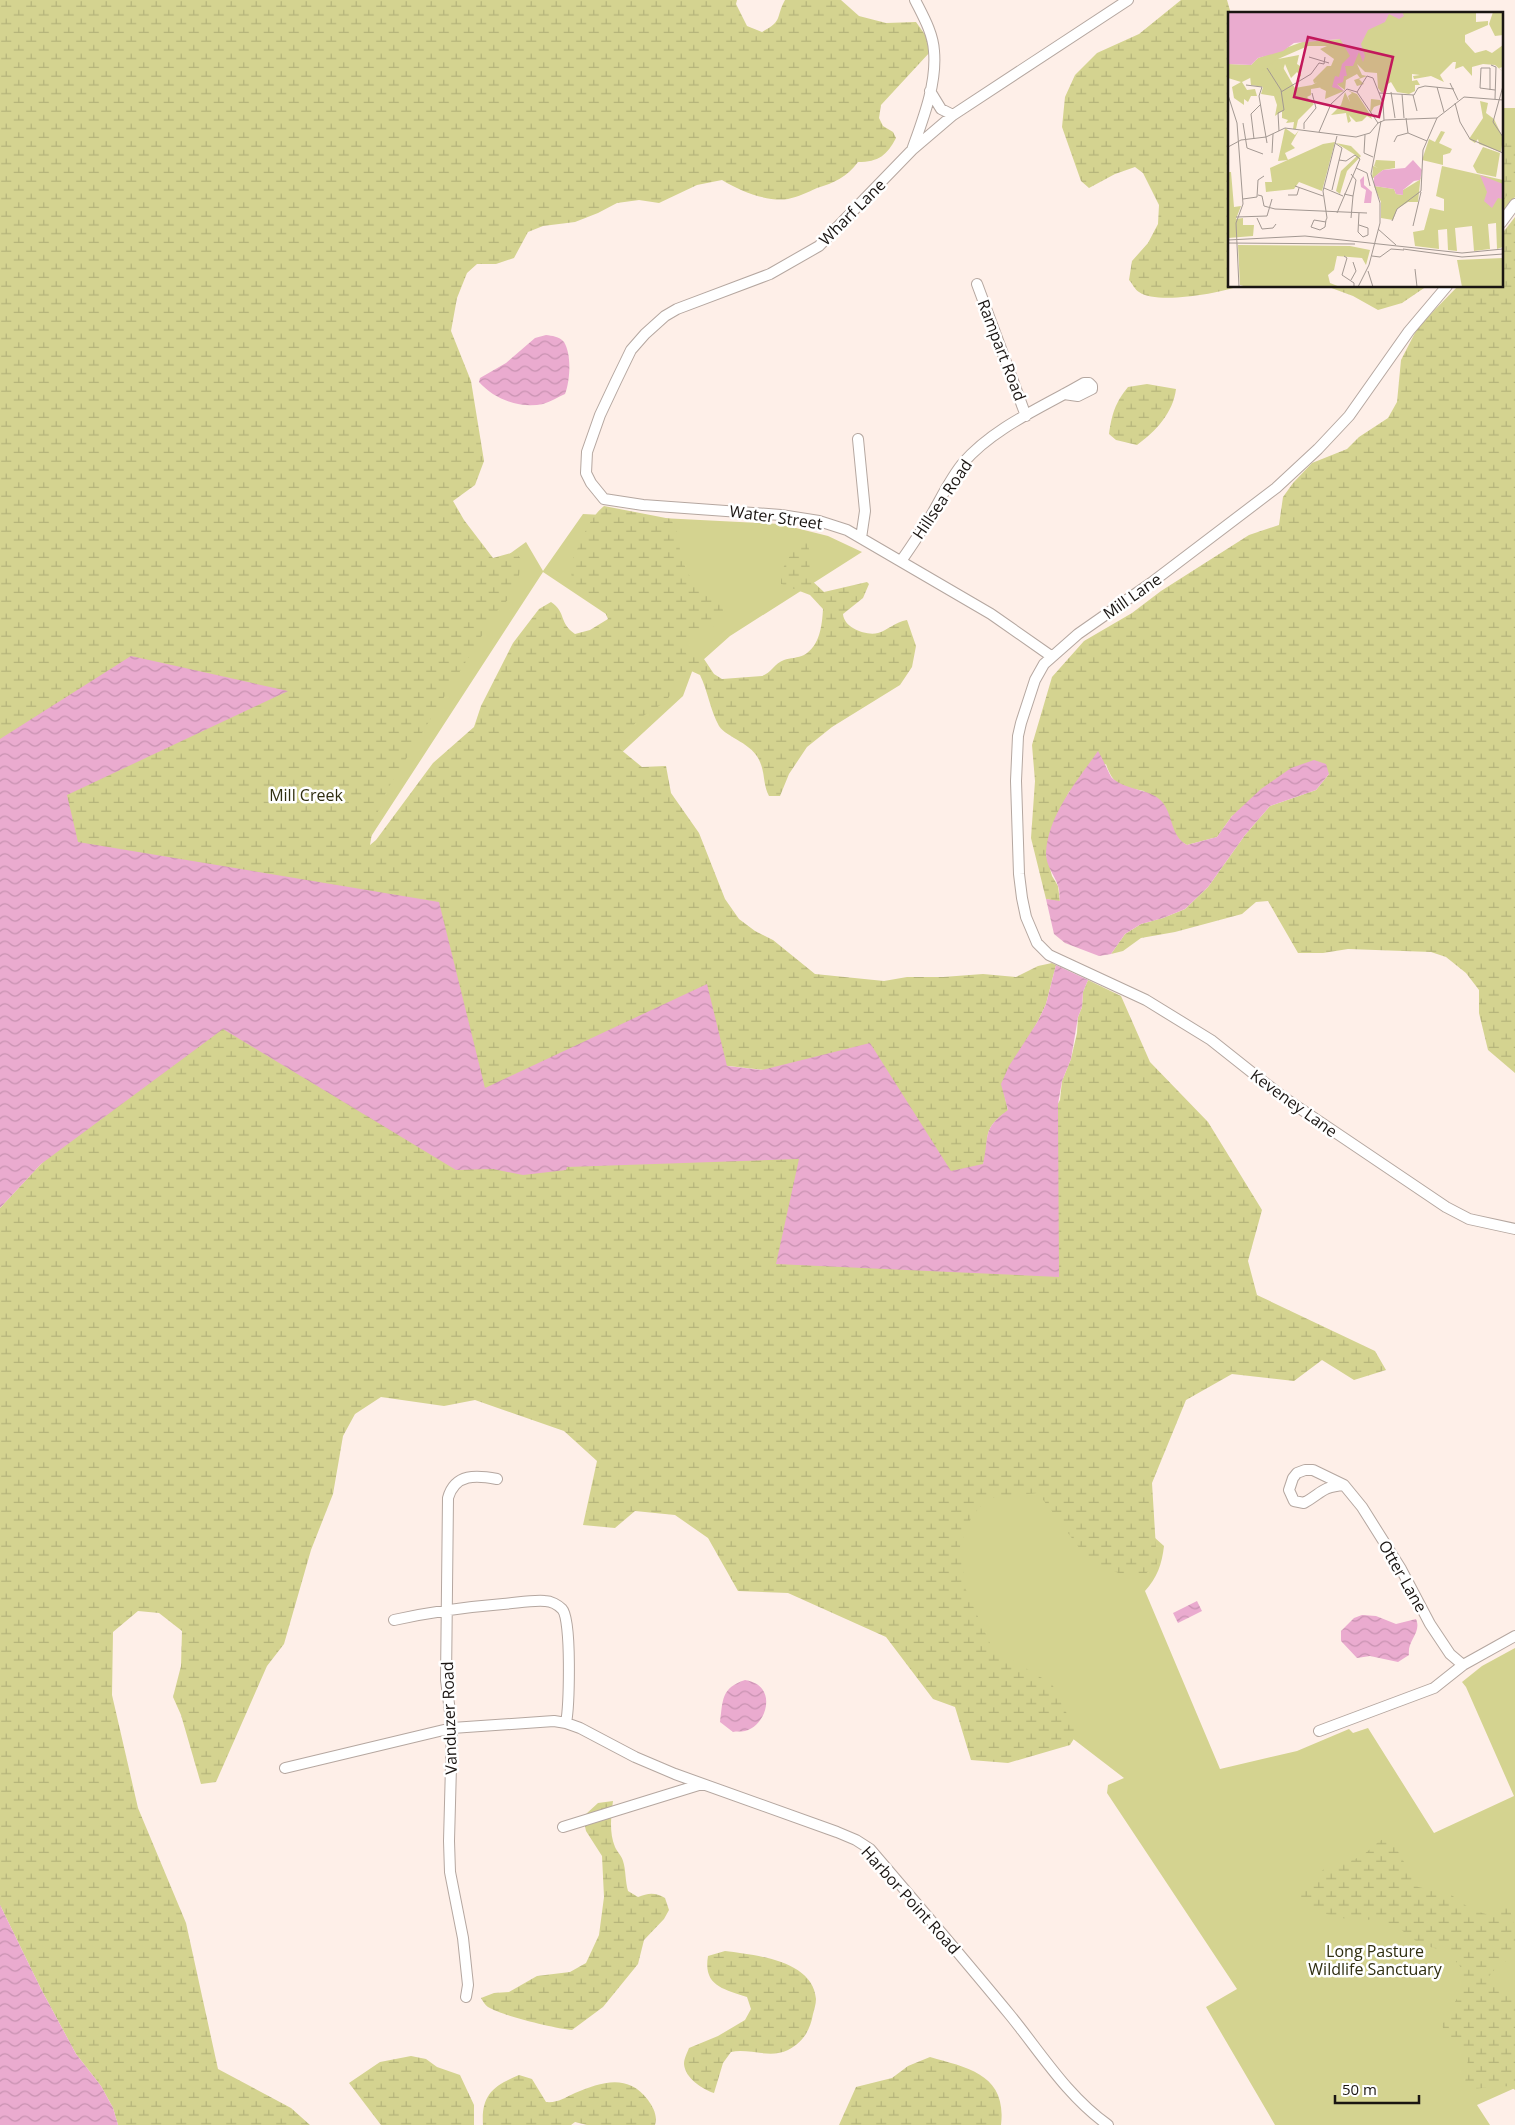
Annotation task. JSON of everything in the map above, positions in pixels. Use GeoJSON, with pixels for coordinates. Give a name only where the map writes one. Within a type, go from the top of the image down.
{"type":"FeatureCollection","features":[{"type":"Feature","properties":{"kind":"street"},"geometry":{"type":"LineString","coordinates":[[912,150],[930,91],[934,50],[928,28],[915,0]]}},
{"type":"Feature","properties":{"kind":"street","name":"Wharf Lane"},"geometry":{"type":"LineString","coordinates":[[587,456],[592,434],[632,350],[645,334],[665,316],[677,309],[770,274],[819,246],[912,150],[953,115],[1128,0]]}},
{"type":"Feature","properties":{"kind":"street"},"geometry":{"type":"LineString","coordinates":[[930,91],[941,109],[953,115]]}},
{"type":"Feature","properties":{"kind":"street"},"geometry":{"type":"LineString","coordinates":[[1502,222],[1515,204]]}},
{"type":"Feature","properties":{"kind":"street","name":"Rampart Road"},"geometry":{"type":"LineString","coordinates":[[976,284],[1026,416]]}},
{"type":"Feature","properties":{"kind":"street","name":"Mill Lane"},"geometry":{"type":"LineString","coordinates":[[1076,968],[1049,956],[1037,943],[1026,917],[1022,898],[1019,874],[1016,781],[1018,736],[1026,703],[1035,680],[1044,664],[1078,634],[1151,583],[1276,488],[1318,449],[1349,416],[1409,331],[1445,288]]}},
{"type":"Feature","properties":{"kind":"street","name":"Hillsea Road"},"geometry":{"type":"LineString","coordinates":[[901,561],[963,463],[978,449],[1026,416],[1064,394]]}},
{"type":"Feature","properties":{"kind":"street"},"geometry":{"type":"LineString","coordinates":[[858,439],[865,511],[861,538]]}},
{"type":"Feature","properties":{"kind":"street","name":"Water Street"},"geometry":{"type":"LineString","coordinates":[[587,456],[586,473],[591,483],[604,499],[652,506],[800,517],[847,530],[991,614],[1052,656]]}},
{"type":"Feature","properties":{"kind":"street","name":"Keveney Lane"},"geometry":{"type":"LineString","coordinates":[[1076,968],[1146,1000],[1212,1040],[1282,1097],[1446,1207],[1469,1219],[1515,1229]]}},
{"type":"Feature","properties":{"kind":"street","name":"Otter Lane"},"geometry":{"type":"LineString","coordinates":[[1344,1485],[1331,1486],[1320,1491],[1304,1503],[1294,1501],[1288,1490],[1292,1478],[1297,1473],[1305,1470],[1313,1470],[1344,1485],[1362,1507],[1401,1569],[1430,1624],[1450,1654],[1463,1665]]}},
{"type":"Feature","properties":{"kind":"street","name":"Vanduzer Road"},"geometry":{"type":"LineString","coordinates":[[466,1998],[468,1985],[463,1938],[450,1872],[452,1728],[446,1680],[448,1498],[450,1490],[462,1479],[478,1475],[497,1480]]}},
{"type":"Feature","properties":{"kind":"street"},"geometry":{"type":"LineString","coordinates":[[285,1768],[452,1728],[554,1721],[566,1722],[568,1711],[568,1655],[566,1614],[552,1602],[534,1601],[464,1607],[394,1620]]}},
{"type":"Feature","properties":{"kind":"street"},"geometry":{"type":"LineString","coordinates":[[1319,1731],[1434,1688],[1463,1665],[1515,1636]]}},
{"type":"Feature","properties":{"kind":"street","name":"Harbor Point Road"},"geometry":{"type":"LineString","coordinates":[[566,1722],[635,1757],[702,1784],[837,1832],[856,1840],[870,1849],[988,1988],[1061,2081],[1082,2105],[1108,2125]]}},
{"type":"Feature","properties":{"kind":"street"},"geometry":{"type":"LineString","coordinates":[[563,1826],[702,1784]]}},
{"type":"Feature","properties":{"kind":"green space","name":"Mill Creek"},"geometry":{"type":"Polygon","coordinates":[[[0,0],[737,0],[736,4],[747,26],[762,32],[776,21],[785,0],[841,0],[859,16],[886,23],[916,22],[926,36],[930,52],[881,105],[879,118],[883,126],[893,132],[896,138],[886,153],[877,159],[858,162],[845,176],[835,182],[788,199],[771,199],[754,195],[722,180],[697,185],[659,203],[639,200],[617,203],[575,222],[543,226],[528,232],[514,258],[496,264],[477,264],[467,273],[457,298],[451,331],[471,381],[484,461],[475,485],[453,501],[464,520],[493,558],[515,552],[521,559],[519,575],[512,594],[497,611],[387,790],[374,821],[370,845],[376,840],[433,763],[474,727],[481,706],[513,643],[539,609],[551,602],[559,610],[566,625],[575,634],[590,630],[608,619],[602,605],[588,599],[579,591],[573,581],[569,566],[592,519],[604,506],[671,519],[678,535],[681,558],[691,579],[717,597],[723,610],[721,618],[713,627],[695,634],[681,647],[687,654],[702,656],[714,674],[722,679],[762,676],[781,661],[804,655],[814,646],[821,628],[823,609],[810,595],[781,584],[782,572],[790,556],[802,542],[808,543],[810,556],[809,578],[824,592],[867,582],[869,584],[863,598],[843,614],[844,619],[851,627],[873,634],[882,632],[899,622],[907,620],[916,646],[912,667],[900,685],[832,727],[807,747],[789,774],[780,796],[769,796],[762,766],[757,755],[719,726],[700,675],[689,670],[678,679],[666,701],[635,723],[620,749],[642,767],[666,766],[671,793],[699,833],[725,899],[739,919],[755,931],[773,940],[815,974],[884,981],[907,977],[983,974],[1016,977],[1038,966],[1052,963],[1056,965],[1046,1004],[1002,1084],[1008,1111],[989,1130],[985,1159],[978,1177],[970,1189],[801,1074],[684,1061],[519,1132],[340,946],[0,1140],[0,0]]]}},
{"type":"Feature","properties":{"kind":"green space"},"geometry":{"type":"Polygon","coordinates":[[[1181,0],[1227,0],[1230,12],[1228,12],[1228,288],[1233,288],[1174,298],[1148,296],[1136,290],[1129,280],[1132,261],[1148,243],[1158,224],[1159,205],[1143,173],[1135,167],[1115,174],[1089,188],[1081,181],[1062,127],[1065,97],[1075,75],[1097,53],[1139,34],[1181,0]]]}},
{"type":"Feature","properties":{"kind":"green space"},"geometry":{"type":"Polygon","coordinates":[[[1502,108],[1515,108],[1515,197],[1502,216],[1502,108]]]}},
{"type":"Feature","properties":{"kind":"green space"},"geometry":{"type":"Polygon","coordinates":[[[1502,143],[1515,144],[1515,184],[1502,203],[1502,143]]]}},
{"type":"Feature","properties":{"kind":"green space"},"geometry":{"type":"Polygon","coordinates":[[[1515,217],[1515,1073],[1488,1050],[1479,1013],[1479,990],[1466,973],[1446,957],[1431,952],[1348,949],[1323,953],[1298,953],[1268,901],[1256,902],[1242,914],[1175,932],[1141,938],[1123,951],[1111,954],[1125,934],[1141,924],[1185,909],[1208,887],[1245,835],[1270,806],[1316,790],[1329,774],[1232,816],[1217,837],[1187,845],[1178,840],[1144,791],[1120,784],[1112,777],[1106,764],[1069,792],[1053,825],[1046,854],[1052,876],[1058,886],[1060,902],[1046,899],[1031,838],[1035,781],[1032,745],[1052,677],[1084,641],[1132,613],[1161,591],[1249,535],[1279,525],[1283,497],[1312,463],[1347,449],[1359,437],[1388,418],[1397,402],[1401,360],[1418,327],[1456,288],[1502,288],[1502,234],[1515,217]]]}},
{"type":"Feature","properties":{"kind":"green space"},"geometry":{"type":"Polygon","coordinates":[[[1331,288],[1424,288],[1402,303],[1378,310],[1353,296],[1331,288]]]}},
{"type":"Feature","properties":{"kind":"green space"},"geometry":{"type":"Polygon","coordinates":[[[1147,384],[1176,389],[1167,414],[1151,434],[1137,445],[1116,440],[1109,434],[1113,415],[1120,398],[1128,387],[1147,384]]]}},
{"type":"Feature","properties":{"kind":"green space"},"geometry":{"type":"Polygon","coordinates":[[[583,514],[780,524],[828,536],[862,552],[730,636],[693,669],[683,696],[618,756],[585,653],[609,618],[606,614],[543,572],[333,895],[357,663],[526,542],[543,571],[583,514]]]}},
{"type":"Feature","properties":{"kind":"green space"},"geometry":{"type":"Polygon","coordinates":[[[74,967],[569,1157],[625,1116],[1002,1203],[1060,1100],[1062,1081],[1071,1059],[1077,1033],[1078,1017],[1082,1007],[1083,992],[1088,980],[1121,996],[1150,1062],[1208,1122],[1262,1210],[1248,1261],[1257,1295],[1375,1351],[1386,1370],[1354,1380],[1322,1360],[1294,1381],[1232,1374],[1186,1400],[1152,1483],[1157,1565],[1145,1574],[1126,1576],[1089,1561],[1038,1493],[988,1498],[972,1516],[960,1546],[966,1590],[992,1648],[1052,1684],[1077,1734],[1070,1745],[1008,1763],[971,1760],[955,1707],[933,1699],[886,1637],[788,1593],[738,1591],[708,1538],[675,1515],[635,1511],[615,1528],[583,1525],[597,1461],[564,1431],[475,1400],[444,1406],[381,1397],[355,1414],[343,1436],[333,1494],[311,1550],[284,1644],[267,1666],[216,1782],[201,1784],[181,1715],[173,1697],[181,1666],[182,1631],[159,1613],[138,1611],[113,1632],[112,1695],[138,1808],[186,1923],[218,2069],[291,2108],[310,2125],[118,2125],[113,2108],[101,2086],[76,2054],[41,1989],[0,1905],[0,1208],[53,1151],[74,967]]]}},
{"type":"Feature","properties":{"kind":"green space","name":"Long Pasture Wildlife Sanctuary"},"geometry":{"type":"Polygon","coordinates":[[[853,1397],[1126,1512],[1164,1546],[1158,1570],[1153,1581],[1145,1591],[1220,1769],[1297,1751],[1349,1729],[1353,1733],[1368,1728],[1434,1833],[1514,1796],[1466,1687],[1462,1682],[1482,1666],[1515,1648],[1515,2088],[1477,2105],[1490,2125],[1275,2125],[1206,2007],[1237,1989],[1107,1793],[1108,1785],[1124,1778],[881,1591],[853,1397]]]}},
{"type":"Feature","properties":{"kind":"green space"},"geometry":{"type":"Polygon","coordinates":[[[613,1801],[611,1818],[612,1836],[615,1847],[622,1857],[628,1891],[638,1897],[652,1894],[661,1896],[665,1898],[669,1910],[664,1919],[644,1940],[638,1964],[603,2007],[572,2030],[529,2021],[488,2007],[481,1998],[494,1993],[509,1992],[537,1976],[570,1972],[586,1963],[599,1935],[604,1897],[602,1856],[586,1831],[584,1822],[586,1814],[598,1803],[613,1801]]]}},
{"type":"Feature","properties":{"kind":"green space"},"geometry":{"type":"Polygon","coordinates":[[[1390,1837],[1418,1887],[1450,1894],[1472,1910],[1486,1914],[1501,1905],[1510,1910],[1515,1927],[1515,1954],[1492,1972],[1487,1980],[1506,1995],[1515,1997],[1515,2090],[1510,2086],[1469,2089],[1465,2084],[1468,2059],[1446,2036],[1442,2025],[1464,1986],[1463,1970],[1448,1952],[1420,1944],[1396,1926],[1375,1919],[1355,1921],[1326,1914],[1304,1904],[1299,1895],[1325,1869],[1335,1864],[1358,1858],[1378,1842],[1390,1837]]]}},
{"type":"Feature","properties":{"kind":"green space"},"geometry":{"type":"Polygon","coordinates":[[[725,1951],[766,1958],[794,1968],[805,1976],[812,1986],[816,2001],[810,2026],[798,2043],[788,2050],[774,2054],[745,2051],[731,2052],[723,2063],[714,2093],[699,2086],[687,2074],[684,2062],[689,2048],[718,2036],[745,2020],[751,2009],[747,1997],[717,1985],[709,1974],[707,1966],[708,1956],[725,1951]]]}},
{"type":"Feature","properties":{"kind":"green space"},"geometry":{"type":"Polygon","coordinates":[[[411,2056],[426,2059],[437,2067],[460,2075],[474,2105],[474,2125],[381,2125],[349,2083],[380,2062],[411,2056]]]}},
{"type":"Feature","properties":{"kind":"green space"},"geometry":{"type":"Polygon","coordinates":[[[930,2057],[971,2070],[991,2084],[998,2095],[1001,2108],[1001,2125],[839,2125],[856,2087],[892,2078],[908,2066],[930,2057]]]}},
{"type":"Feature","properties":{"kind":"green space"},"geometry":{"type":"Polygon","coordinates":[[[519,2075],[532,2079],[546,2102],[558,2101],[604,2083],[614,2082],[632,2086],[640,2091],[652,2106],[655,2115],[655,2125],[587,2125],[575,2122],[571,2125],[483,2125],[484,2106],[490,2093],[502,2083],[519,2075]]]}},
{"type":"Feature","properties":{"kind":"water"},"geometry":{"type":"Polygon","coordinates":[[[546,335],[560,339],[567,347],[569,368],[565,394],[543,404],[517,404],[500,398],[479,382],[480,378],[506,363],[535,338],[546,335]]]}},
{"type":"Feature","properties":{"kind":"water"},"geometry":{"type":"Polygon","coordinates":[[[131,656],[288,691],[67,795],[78,842],[439,902],[485,1088],[707,984],[727,1066],[762,1070],[870,1043],[951,1171],[983,1164],[990,1128],[1008,1110],[1001,1084],[1009,1066],[1038,1021],[1046,1004],[1056,965],[1088,980],[1083,992],[1082,1007],[1078,1017],[1071,1059],[1062,1081],[1058,1104],[1059,1277],[776,1264],[799,1159],[567,1167],[566,1170],[523,1175],[493,1169],[456,1170],[223,1029],[41,1164],[0,1208],[0,739],[131,656]]]}},
{"type":"Feature","properties":{"kind":"water"},"geometry":{"type":"Polygon","coordinates":[[[1098,751],[1112,778],[1159,798],[1175,831],[1187,845],[1217,837],[1232,816],[1261,789],[1291,768],[1314,760],[1326,764],[1329,774],[1316,790],[1270,806],[1245,835],[1208,887],[1185,909],[1141,924],[1125,934],[1111,954],[1099,956],[1065,943],[1054,934],[1046,899],[1060,901],[1059,888],[1046,858],[1052,825],[1073,786],[1098,751]]]}},
{"type":"Feature","properties":{"kind":"water"},"geometry":{"type":"Polygon","coordinates":[[[1197,1601],[1202,1611],[1178,1623],[1173,1613],[1197,1601]]]}},
{"type":"Feature","properties":{"kind":"water"},"geometry":{"type":"Polygon","coordinates":[[[1362,1615],[1376,1616],[1396,1624],[1416,1619],[1417,1628],[1410,1645],[1409,1655],[1398,1662],[1370,1656],[1357,1658],[1341,1641],[1341,1631],[1354,1618],[1362,1615]]]}},
{"type":"Feature","properties":{"kind":"water"},"geometry":{"type":"Polygon","coordinates":[[[745,1680],[756,1683],[762,1689],[766,1697],[764,1714],[753,1728],[733,1732],[720,1722],[723,1701],[731,1687],[745,1680]]]}},
{"type":"Feature","properties":{"kind":"water"},"geometry":{"type":"Polygon","coordinates":[[[0,1905],[41,1989],[76,2054],[101,2086],[113,2108],[118,2125],[0,2125],[0,1905]]]}}]}
